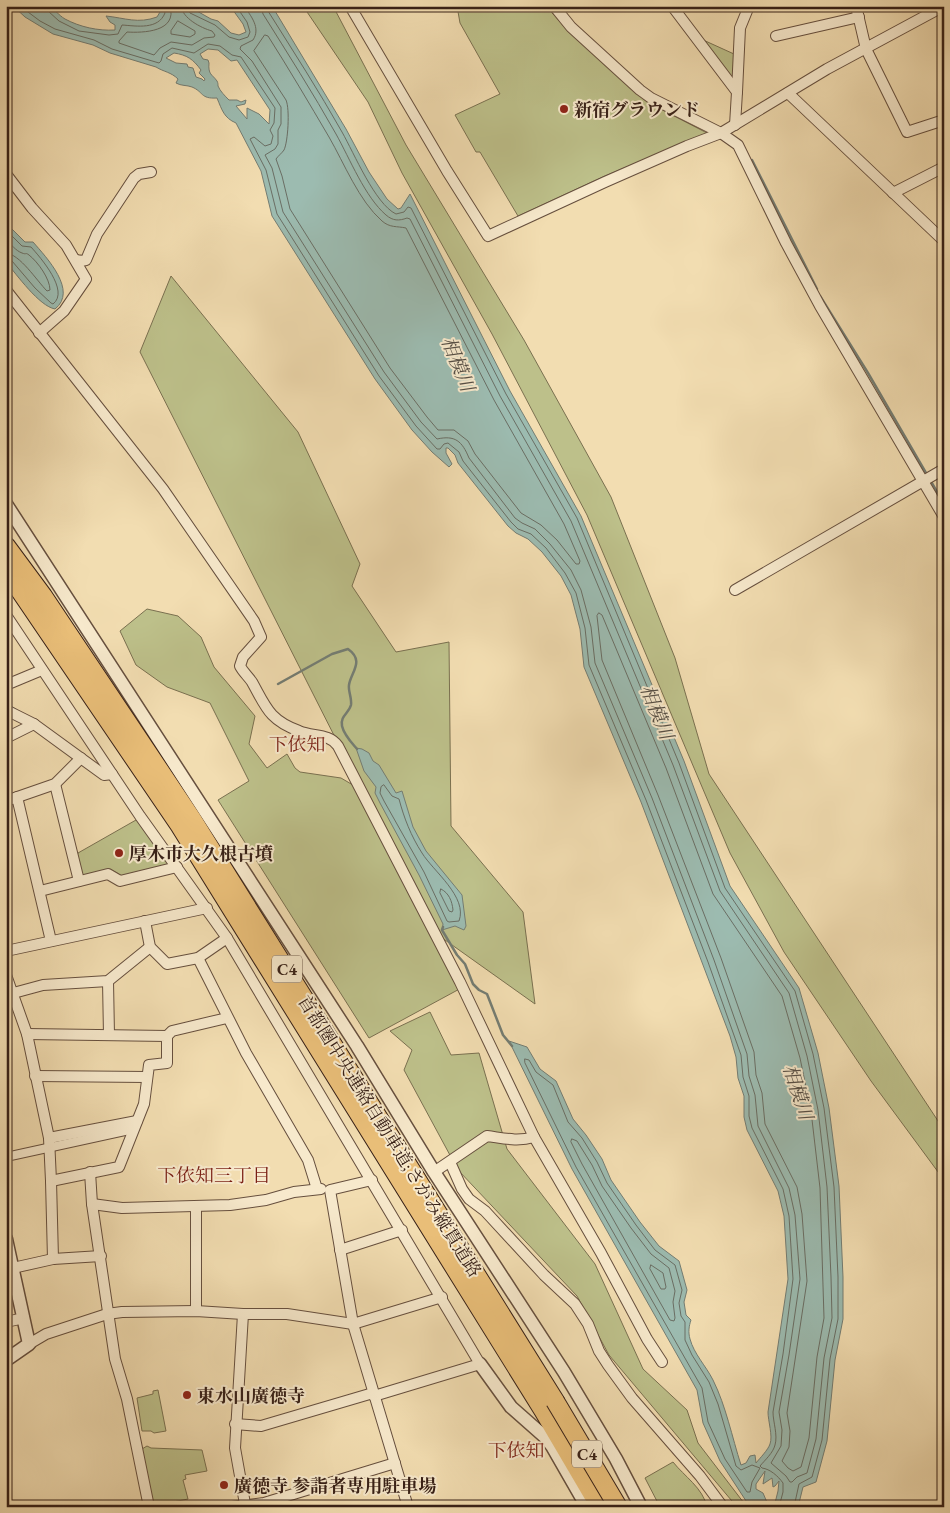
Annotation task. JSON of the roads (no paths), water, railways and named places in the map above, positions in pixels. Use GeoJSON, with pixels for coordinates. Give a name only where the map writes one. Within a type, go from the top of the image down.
{"type":"FeatureCollection","features":[{"type":"Feature","properties":{"kind":"highway"},"geometry":{"type":"LineString","coordinates":[[6,538],[42,596]]}},
{"type":"Feature","properties":{"kind":"highway","name":"首都圏中央連絡自動車道;さがみ縦貫道路"},"geometry":{"type":"LineString","coordinates":[[6,546],[42,596],[197,826],[549,1405],[602,1507]]}},
{"type":"Feature","properties":{"kind":"highway","name":"首都圏中央連絡自動車道;さがみ縦貫道路"},"geometry":{"type":"LineString","coordinates":[[6,570],[180,826],[549,1405],[618,1507]]}},
{"type":"Feature","properties":{"kind":"street"},"geometry":{"type":"LineString","coordinates":[[350,6],[447,171],[488,236],[605,182],[721,133],[866,48],[944,6]]}},
{"type":"Feature","properties":{"kind":"street"},"geometry":{"type":"LineString","coordinates":[[554,6],[570,27],[640,90],[651,98],[721,133],[738,146],[786,243],[820,306],[944,517]]}},
{"type":"Feature","properties":{"kind":"street"},"geometry":{"type":"LineString","coordinates":[[672,6],[737,92]]}},
{"type":"Feature","properties":{"kind":"street"},"geometry":{"type":"LineString","coordinates":[[736,125],[740,28],[749,6]]}},
{"type":"Feature","properties":{"kind":"street"},"geometry":{"type":"LineString","coordinates":[[856,6],[866,48],[907,132],[944,120]]}},
{"type":"Feature","properties":{"kind":"street"},"geometry":{"type":"LineString","coordinates":[[776,36],[859,17]]}},
{"type":"Feature","properties":{"kind":"street"},"geometry":{"type":"LineString","coordinates":[[788,93],[944,241]]}},
{"type":"Feature","properties":{"kind":"street"},"geometry":{"type":"LineString","coordinates":[[893,193],[944,168]]}},
{"type":"Feature","properties":{"kind":"street"},"geometry":{"type":"LineString","coordinates":[[76,260],[81,262],[86,260],[97,234],[134,178],[139,174],[151,172]]}},
{"type":"Feature","properties":{"kind":"street"},"geometry":{"type":"LineString","coordinates":[[6,174],[32,208],[66,245],[86,279],[64,311],[39,333]]}},
{"type":"Feature","properties":{"kind":"street"},"geometry":{"type":"LineString","coordinates":[[6,290],[163,489],[254,621],[261,637],[243,657],[240,666],[268,712],[297,731],[314,736],[327,737],[338,746],[460,982],[534,1137],[601,1253],[647,1339],[662,1362]]}},
{"type":"Feature","properties":{"kind":"street"},"geometry":{"type":"LineString","coordinates":[[735,590],[944,469]]}},
{"type":"Feature","properties":{"kind":"street"},"geometry":{"type":"LineString","coordinates":[[6,504],[357,1046],[434,1172],[564,1372],[616,1459],[640,1507]]}},
{"type":"Feature","properties":{"kind":"street"},"geometry":{"type":"LineString","coordinates":[[6,615],[112,774],[227,938],[442,1297],[480,1364],[511,1407],[545,1437],[552,1446],[587,1507]]}},
{"type":"Feature","properties":{"kind":"street"},"geometry":{"type":"LineString","coordinates":[[6,685],[42,670]]}},
{"type":"Feature","properties":{"kind":"street"},"geometry":{"type":"LineString","coordinates":[[6,710],[34,724],[104,775],[112,774]]}},
{"type":"Feature","properties":{"kind":"street"},"geometry":{"type":"LineString","coordinates":[[6,738],[34,724]]}},
{"type":"Feature","properties":{"kind":"street"},"geometry":{"type":"LineString","coordinates":[[6,801],[56,784],[81,758]]}},
{"type":"Feature","properties":{"kind":"street"},"geometry":{"type":"LineString","coordinates":[[56,784],[79,881]]}},
{"type":"Feature","properties":{"kind":"street"},"geometry":{"type":"LineString","coordinates":[[17,797],[51,941]]}},
{"type":"Feature","properties":{"kind":"street"},"geometry":{"type":"LineString","coordinates":[[40,891],[108,874],[120,881],[177,867]]}},
{"type":"Feature","properties":{"kind":"street"},"geometry":{"type":"LineString","coordinates":[[6,951],[207,908]]}},
{"type":"Feature","properties":{"kind":"street"},"geometry":{"type":"LineString","coordinates":[[145,921],[150,947],[167,964],[198,958],[227,938]]}},
{"type":"Feature","properties":{"kind":"street"},"geometry":{"type":"LineString","coordinates":[[9,994],[43,985],[108,981],[150,947]]}},
{"type":"Feature","properties":{"kind":"street"},"geometry":{"type":"LineString","coordinates":[[198,958],[227,1018],[308,1160],[317,1189]]}},
{"type":"Feature","properties":{"kind":"street"},"geometry":{"type":"LineString","coordinates":[[6,975],[9,994],[27,1034],[49,1143],[53,1259]]}},
{"type":"Feature","properties":{"kind":"street"},"geometry":{"type":"LineString","coordinates":[[108,981],[109,1035]]}},
{"type":"Feature","properties":{"kind":"street"},"geometry":{"type":"LineString","coordinates":[[51,1181],[119,1166],[144,1104],[149,1065],[167,1063],[167,1036],[172,1031],[227,1018]]}},
{"type":"Feature","properties":{"kind":"street"},"geometry":{"type":"LineString","coordinates":[[27,1034],[167,1036]]}},
{"type":"Feature","properties":{"kind":"street"},"geometry":{"type":"LineString","coordinates":[[35,1076],[147,1077]]}},
{"type":"Feature","properties":{"kind":"street"},"geometry":{"type":"LineString","coordinates":[[6,1157],[49,1143],[136,1125]]}},
{"type":"Feature","properties":{"kind":"street"},"geometry":{"type":"LineString","coordinates":[[434,1172],[487,1136],[511,1140],[534,1137]]}},
{"type":"Feature","properties":{"kind":"street"},"geometry":{"type":"LineString","coordinates":[[450,1162],[469,1199],[485,1211],[544,1275],[575,1304],[588,1324],[599,1350],[608,1365],[632,1398],[700,1476],[723,1507]]}},
{"type":"Feature","properties":{"kind":"street"},"geometry":{"type":"LineString","coordinates":[[90,1172],[92,1204],[101,1256],[107,1314],[115,1359],[127,1399],[149,1507]]}},
{"type":"Feature","properties":{"kind":"street"},"geometry":{"type":"LineString","coordinates":[[92,1204],[122,1208],[230,1205],[266,1200],[294,1192],[317,1189],[330,1190],[372,1180]]}},
{"type":"Feature","properties":{"kind":"street"},"geometry":{"type":"LineString","coordinates":[[330,1190],[353,1324],[408,1507]]}},
{"type":"Feature","properties":{"kind":"street"},"geometry":{"type":"LineString","coordinates":[[196,1207],[196,1311]]}},
{"type":"Feature","properties":{"kind":"street"},"geometry":{"type":"LineString","coordinates":[[340,1250],[402,1230]]}},
{"type":"Feature","properties":{"kind":"street"},"geometry":{"type":"LineString","coordinates":[[6,1238],[29,1344]]}},
{"type":"Feature","properties":{"kind":"street"},"geometry":{"type":"LineString","coordinates":[[13,1268],[53,1259],[101,1256]]}},
{"type":"Feature","properties":{"kind":"street"},"geometry":{"type":"LineString","coordinates":[[6,1360],[46,1334],[107,1314],[196,1311],[287,1314],[353,1324],[442,1297]]}},
{"type":"Feature","properties":{"kind":"street"},"geometry":{"type":"LineString","coordinates":[[243,1314],[234,1448],[244,1504]]}},
{"type":"Feature","properties":{"kind":"street"},"geometry":{"type":"LineString","coordinates":[[6,1322],[24,1318]]}},
{"type":"Feature","properties":{"kind":"street"},"geometry":{"type":"LineString","coordinates":[[235,1424],[262,1426],[480,1364]]}},
{"type":"Feature","properties":{"kind":"street"},"geometry":{"type":"LineString","coordinates":[[232,1507],[244,1504],[264,1505],[395,1463]]}},
{"type":"Feature","properties":{"kind":"street"},"geometry":{"type":"LineString","coordinates":[[602,1507],[633,1491]]}},
{"type":"Feature","properties":{"kind":"water","name":"相模川"},"geometry":{"type":"Polygon","coordinates":[[[13,6],[45,6],[54,10],[65,19],[77,24],[96,29],[115,30],[115,25],[106,16],[144,20],[157,17],[160,12],[158,7],[151,6],[188,6],[218,21],[231,33],[239,35],[246,32],[243,24],[230,6],[272,6],[346,129],[369,172],[387,199],[398,209],[401,208],[410,194],[510,391],[581,516],[684,761],[730,886],[799,988],[818,1053],[829,1108],[839,1186],[843,1319],[835,1360],[827,1441],[816,1482],[803,1487],[798,1507],[774,1507],[779,1481],[773,1487],[772,1478],[763,1484],[765,1471],[756,1484],[756,1489],[763,1493],[769,1507],[750,1507],[720,1461],[703,1423],[697,1390],[572,1169],[509,1041],[527,1047],[540,1069],[556,1081],[573,1119],[602,1159],[611,1180],[659,1246],[679,1261],[687,1290],[684,1302],[686,1315],[691,1320],[689,1336],[692,1344],[718,1390],[741,1465],[746,1463],[750,1456],[755,1455],[756,1463],[768,1449],[771,1441],[768,1412],[788,1279],[784,1216],[778,1191],[747,1130],[744,1117],[744,1096],[738,1078],[736,1057],[730,1036],[641,802],[584,667],[580,629],[571,595],[561,576],[542,552],[528,539],[516,533],[508,526],[458,463],[455,455],[446,448],[446,453],[452,464],[449,467],[432,452],[412,430],[375,379],[272,216],[261,171],[236,123],[226,116],[217,98],[205,96],[192,87],[176,83],[178,79],[156,67],[110,53],[93,45],[53,34],[25,17],[13,6]],[[208,49],[200,54],[203,59],[208,60],[210,72],[223,93],[229,100],[241,102],[246,100],[245,104],[236,106],[247,119],[247,108],[259,114],[269,124],[270,110],[237,60],[231,61],[218,50],[208,49]],[[174,53],[166,58],[176,63],[187,64],[188,67],[193,68],[196,77],[204,81],[205,79],[199,73],[201,70],[195,63],[186,56],[174,53]]]}},
{"type":"Feature","properties":{"kind":"water"},"geometry":{"type":"Polygon","coordinates":[[[6,223],[25,242],[33,242],[58,275],[63,293],[61,302],[55,309],[49,307],[35,296],[6,262],[6,223]]]}},
{"type":"Feature","properties":{"kind":"water"},"geometry":{"type":"Polygon","coordinates":[[[356,748],[369,753],[373,761],[379,765],[396,793],[402,791],[413,827],[426,851],[462,895],[466,926],[464,930],[455,926],[442,930],[443,924],[375,793],[376,787],[364,771],[356,748]]]}},
{"type":"Feature","properties":{"kind":"waterway"},"geometry":{"type":"LineString","coordinates":[[752,160],[817,289]]}},
{"type":"Feature","properties":{"kind":"waterway"},"geometry":{"type":"LineString","coordinates":[[820,296],[868,373],[926,473]]}},
{"type":"Feature","properties":{"kind":"waterway"},"geometry":{"type":"LineString","coordinates":[[932,483],[944,504]]}},
{"type":"Feature","properties":{"kind":"waterway"},"geometry":{"type":"LineString","coordinates":[[278,684],[332,654],[348,649],[353,653],[356,658],[356,667],[349,685],[351,705],[343,717],[342,726],[346,735],[357,749]]}},
{"type":"Feature","properties":{"kind":"waterway"},"geometry":{"type":"LineString","coordinates":[[6,704],[16,710]]}},
{"type":"Feature","properties":{"kind":"waterway"},"geometry":{"type":"LineString","coordinates":[[443,927],[442,930],[457,955],[465,964],[473,984],[487,994],[503,1035],[512,1046]]}},
{"type":"Feature","properties":{"kind":"place","name":"新宿グラウンド"},"geometry":{"type":"Point","coordinates":[564,109]}},
{"type":"Feature","properties":{"kind":"place","name":"厚木市大久根古墳"},"geometry":{"type":"Point","coordinates":[119,853]}},
{"type":"Feature","properties":{"kind":"place","name":"東水山廣徳寺"},"geometry":{"type":"Point","coordinates":[187,1395]}},
{"type":"Feature","properties":{"kind":"place","name":"廣徳寺 参詣者専用駐車場"},"geometry":{"type":"Point","coordinates":[224,1485]}},
{"type":"Feature","properties":{"kind":"district","name":"下依知"},"geometry":{"type":"Point","coordinates":[297,744]}},
{"type":"Feature","properties":{"kind":"district","name":"下依知三丁目"},"geometry":{"type":"Point","coordinates":[214,1175]}},
{"type":"Feature","properties":{"kind":"district","name":"下依知"},"geometry":{"type":"Point","coordinates":[516,1450]}}]}
